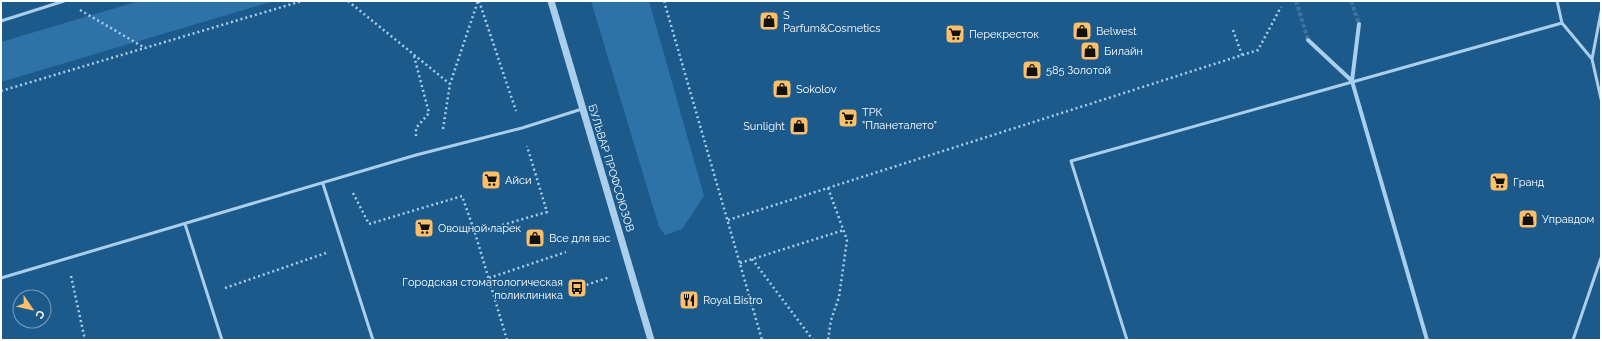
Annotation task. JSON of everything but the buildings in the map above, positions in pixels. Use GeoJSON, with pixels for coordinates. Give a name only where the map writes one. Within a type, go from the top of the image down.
{"type":"FeatureCollection","features":[{"type":"Feature","properties":{"kind":"street","name":"БУЛЬВАР ПРОФСОЮЗОВ"},"geometry":{"type":"LineString","coordinates":[[551,1],[651,340]]}},
{"type":"Feature","properties":{"kind":"street"},"geometry":{"type":"LineString","coordinates":[[1359,24],[1352,82],[1427,340]]}},
{"type":"Feature","properties":{"kind":"street"},"geometry":{"type":"LineString","coordinates":[[1308,40],[1352,82]]}},
{"type":"Feature","properties":{"kind":"lane"},"geometry":{"type":"LineString","coordinates":[[1,21],[64,1]]}},
{"type":"Feature","properties":{"kind":"lane"},"geometry":{"type":"LineString","coordinates":[[1557,1],[1562,22],[1592,59]]}},
{"type":"Feature","properties":{"kind":"lane"},"geometry":{"type":"LineString","coordinates":[[1601,12],[1592,59],[1601,99]]}},
{"type":"Feature","properties":{"kind":"lane"},"geometry":{"type":"LineString","coordinates":[[1127,340],[1071,161],[1562,22]]}},
{"type":"Feature","properties":{"kind":"lane"},"geometry":{"type":"LineString","coordinates":[[1,278],[323,184],[416,155],[522,128],[582,109]]}},
{"type":"Feature","properties":{"kind":"lane"},"geometry":{"type":"LineString","coordinates":[[323,184],[373,340]]}},
{"type":"Feature","properties":{"kind":"lane"},"geometry":{"type":"LineString","coordinates":[[185,224],[222,340]]}},
{"type":"Feature","properties":{"kind":"lane"},"geometry":{"type":"LineString","coordinates":[[1573,340],[1601,258]]}},
{"type":"Feature","properties":{"kind":"path"},"geometry":{"type":"LineString","coordinates":[[64,1],[145,48]]}},
{"type":"Feature","properties":{"kind":"path"},"geometry":{"type":"LineString","coordinates":[[1,91],[302,1]]}},
{"type":"Feature","properties":{"kind":"path"},"geometry":{"type":"LineString","coordinates":[[348,1],[450,84]]}},
{"type":"Feature","properties":{"kind":"path"},"geometry":{"type":"LineString","coordinates":[[440,149],[450,84],[479,1]]}},
{"type":"Feature","properties":{"kind":"path"},"geometry":{"type":"LineString","coordinates":[[475,233],[547,212],[522,128],[479,1]]}},
{"type":"Feature","properties":{"kind":"path"},"geometry":{"type":"LineString","coordinates":[[664,1],[762,340]]}},
{"type":"Feature","properties":{"kind":"path"},"geometry":{"type":"LineString","coordinates":[[728,220],[1258,50],[1281,7]]}},
{"type":"Feature","properties":{"kind":"path"},"geometry":{"type":"LineString","coordinates":[[1233,30],[1242,55]]}},
{"type":"Feature","properties":{"kind":"path"},"geometry":{"type":"LineString","coordinates":[[414,55],[429,113],[416,128],[416,155]]}},
{"type":"Feature","properties":{"kind":"path"},"geometry":{"type":"LineString","coordinates":[[344,177],[369,224],[462,196],[475,233],[507,340]]}},
{"type":"Feature","properties":{"kind":"path"},"geometry":{"type":"LineString","coordinates":[[828,188],[847,240],[839,297],[831,320],[828,340]]}},
{"type":"Feature","properties":{"kind":"path"},"geometry":{"type":"LineString","coordinates":[[740,263],[844,230]]}},
{"type":"Feature","properties":{"kind":"path"},"geometry":{"type":"LineString","coordinates":[[207,294],[343,247]]}},
{"type":"Feature","properties":{"kind":"path"},"geometry":{"type":"LineString","coordinates":[[489,278],[566,252]]}},
{"type":"Feature","properties":{"kind":"path"},"geometry":{"type":"LineString","coordinates":[[67,259],[85,340]]}},
{"type":"Feature","properties":{"kind":"path"},"geometry":{"type":"LineString","coordinates":[[752,260],[813,340]]}},
{"type":"Feature","properties":{"kind":"path"},"geometry":{"type":"LineString","coordinates":[[577,288],[630,270]]}},
{"type":"Feature","properties":{"kind":"shaded area"},"geometry":{"type":"Polygon","coordinates":[[[139,1],[274,1],[1,82],[1,42],[139,1]]]}},
{"type":"Feature","properties":{"kind":"shaded area"},"geometry":{"type":"Polygon","coordinates":[[[591,1],[649,1],[704,196],[682,229],[665,235],[659,227],[591,1]]]}},
{"type":"Feature","properties":{"kind":"tunnel"},"geometry":{"type":"LineString","coordinates":[[1296,1],[1308,40]]}},
{"type":"Feature","properties":{"kind":"tunnel"},"geometry":{"type":"LineString","coordinates":[[1351,1],[1359,24]]}},
{"type":"Feature","properties":{"kind":"place","name":"S Parfum&Cosmetics"},"geometry":{"type":"Point","coordinates":[769,21]}},
{"type":"Feature","properties":{"kind":"place","name":"Belwest"},"geometry":{"type":"Point","coordinates":[1082,31]}},
{"type":"Feature","properties":{"kind":"place","name":"Перекресток"},"geometry":{"type":"Point","coordinates":[955,34]}},
{"type":"Feature","properties":{"kind":"place","name":"Билайн"},"geometry":{"type":"Point","coordinates":[1090,51]}},
{"type":"Feature","properties":{"kind":"place","name":"585 Золотой"},"geometry":{"type":"Point","coordinates":[1032,70]}},
{"type":"Feature","properties":{"kind":"place","name":"Sokolov"},"geometry":{"type":"Point","coordinates":[782,89]}},
{"type":"Feature","properties":{"kind":"place","name":"ТРК \"Планеталето\""},"geometry":{"type":"Point","coordinates":[848,118]}},
{"type":"Feature","properties":{"kind":"place","name":"Sunlight"},"geometry":{"type":"Point","coordinates":[799,126]}},
{"type":"Feature","properties":{"kind":"place","name":"Айси"},"geometry":{"type":"Point","coordinates":[491,180]}},
{"type":"Feature","properties":{"kind":"place","name":"Гранд"},"geometry":{"type":"Point","coordinates":[1499,182]}},
{"type":"Feature","properties":{"kind":"place","name":"Управдом"},"geometry":{"type":"Point","coordinates":[1528,219]}},
{"type":"Feature","properties":{"kind":"place","name":"Овощной ларек"},"geometry":{"type":"Point","coordinates":[424,228]}},
{"type":"Feature","properties":{"kind":"place","name":"Все для вас"},"geometry":{"type":"Point","coordinates":[535,238]}},
{"type":"Feature","properties":{"kind":"place","name":"Городская стоматологическая поликлиника"},"geometry":{"type":"Point","coordinates":[577,288]}},
{"type":"Feature","properties":{"kind":"place","name":"Royal Bistro"},"geometry":{"type":"Point","coordinates":[689,300]}}]}
